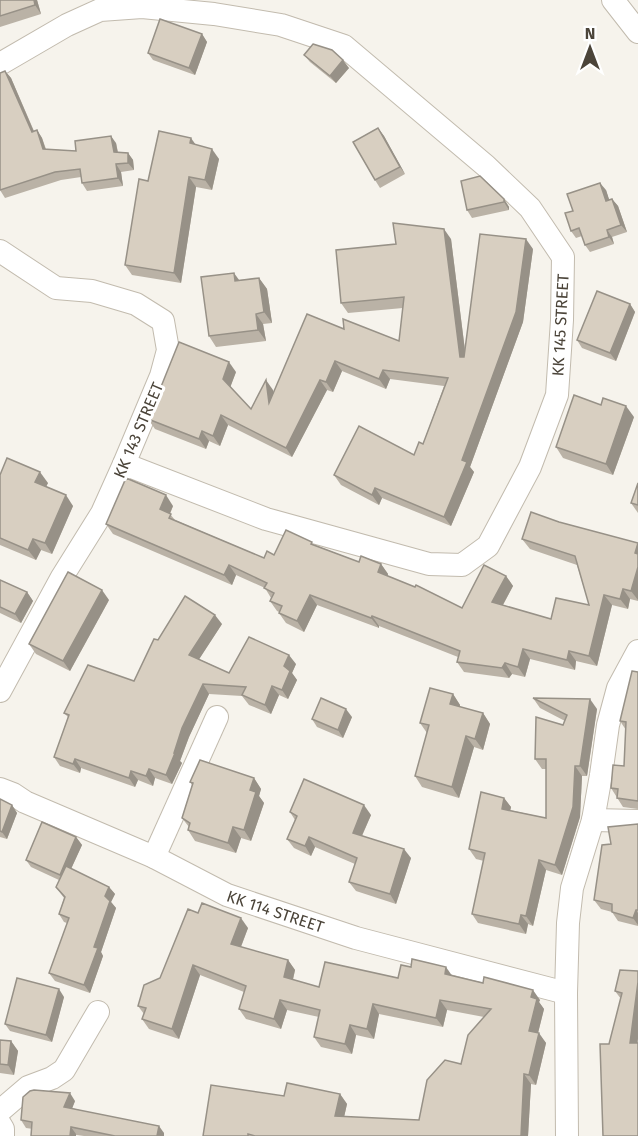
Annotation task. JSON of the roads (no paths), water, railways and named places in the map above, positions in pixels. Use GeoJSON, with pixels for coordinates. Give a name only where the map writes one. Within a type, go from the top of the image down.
{"type":"FeatureCollection","features":[{"type":"Feature","properties":{"kind":"street"},"geometry":{"type":"LineString","coordinates":[[613,0],[638,32]]}},
{"type":"Feature","properties":{"kind":"street","name":"KK 145 STREET"},"geometry":{"type":"LineString","coordinates":[[0,64],[68,25],[100,10],[142,7],[214,14],[281,25],[344,46],[486,166],[530,208],[563,257],[557,395],[530,467],[488,546],[462,566],[429,564],[267,519],[124,464]]}},
{"type":"Feature","properties":{"kind":"street","name":"KK 143 STREET"},"geometry":{"type":"LineString","coordinates":[[0,251],[56,288],[92,291],[136,304],[162,321],[168,350],[161,376],[102,513],[62,577],[0,690]]}},
{"type":"Feature","properties":{"kind":"street"},"geometry":{"type":"LineString","coordinates":[[567,1136],[566,993],[568,923],[572,888],[593,820],[608,725],[618,688],[638,651]]}},
{"type":"Feature","properties":{"kind":"street"},"geometry":{"type":"LineString","coordinates":[[154,857],[217,717]]}},
{"type":"Feature","properties":{"kind":"street","name":"KK 114 STREET"},"geometry":{"type":"LineString","coordinates":[[0,789],[154,857],[237,899],[357,938],[566,993]]}},
{"type":"Feature","properties":{"kind":"street"},"geometry":{"type":"LineString","coordinates":[[593,820],[638,821]]}},
{"type":"Feature","properties":{"kind":"street"},"geometry":{"type":"LineString","coordinates":[[0,1111],[27,1087],[64,1070],[98,1012]]}},
{"type":"Feature","properties":{"kind":"street"},"geometry":{"type":"LineString","coordinates":[[0,1124],[3,1136]]}}]}
